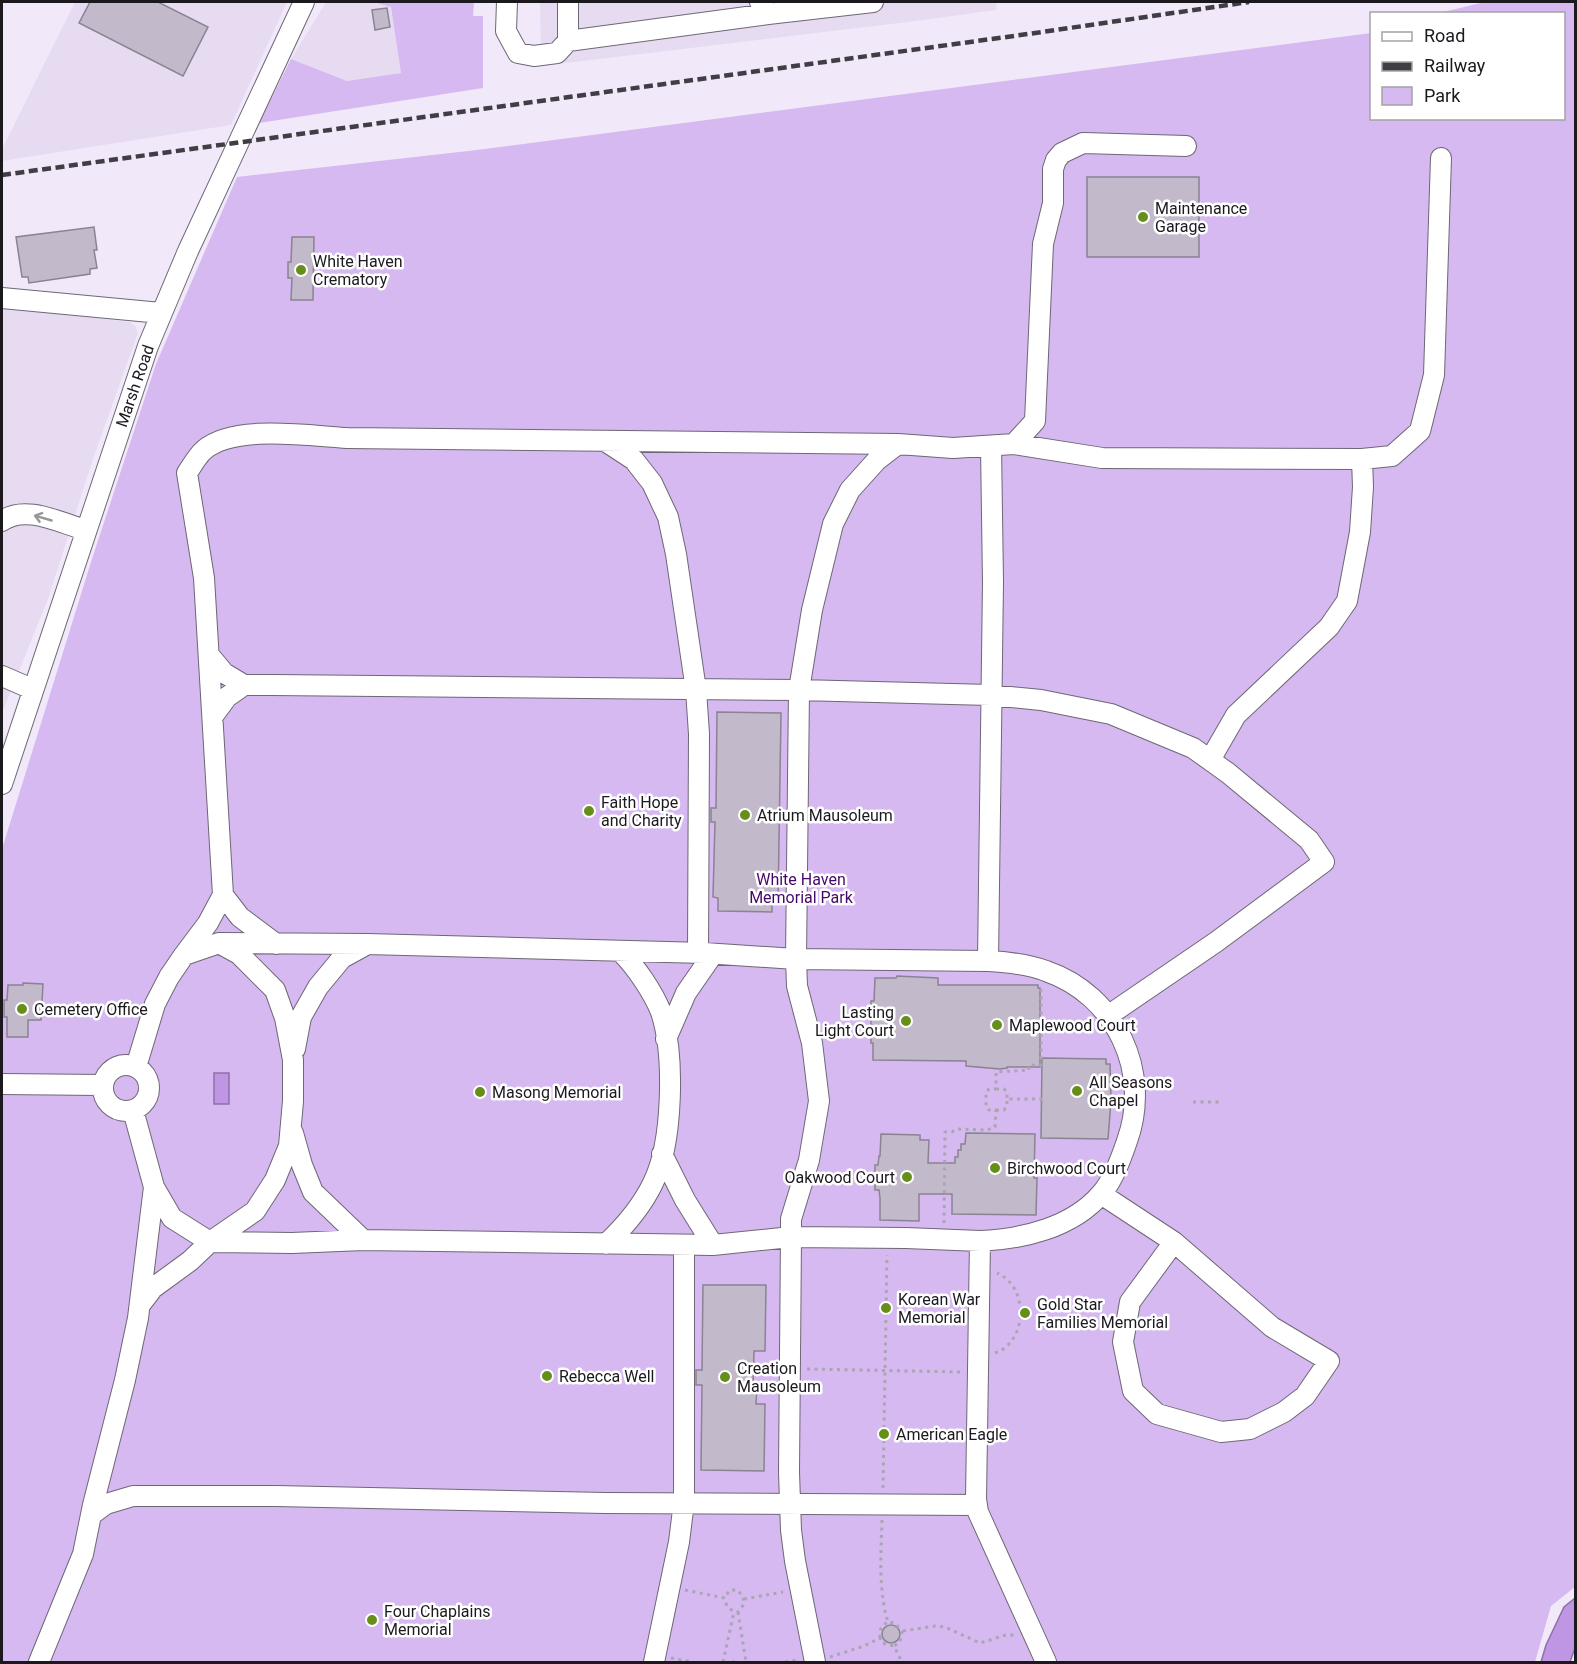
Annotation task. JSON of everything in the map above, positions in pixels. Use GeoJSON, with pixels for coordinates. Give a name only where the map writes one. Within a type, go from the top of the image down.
{"type":"FeatureCollection","features":[{"type":"Feature","properties":{"kind":"street"},"geometry":{"type":"LineString","coordinates":[[507,2],[506,31],[518,53],[534,56],[557,53],[568,41],[764,8],[873,2]]}},
{"type":"Feature","properties":{"kind":"street"},"geometry":{"type":"LineString","coordinates":[[568,2],[568,41]]}},
{"type":"Feature","properties":{"kind":"street","name":"Marsh Road"},"geometry":{"type":"LineString","coordinates":[[2,784],[148,346],[296,5]]}},
{"type":"Feature","properties":{"kind":"street"},"geometry":{"type":"LineString","coordinates":[[1014,444],[1035,421],[1043,244],[1053,203],[1053,169],[1056,160],[1062,153],[1083,142],[1186,146]]}},
{"type":"Feature","properties":{"kind":"street"},"geometry":{"type":"LineString","coordinates":[[136,1067],[155,1004],[169,976],[208,923],[223,895],[204,578],[187,473],[204,450],[231,436],[273,434],[347,438],[898,444],[953,448],[1014,444],[1102,458],[1362,459],[1392,456],[1420,431],[1434,375],[1441,158]]}},
{"type":"Feature","properties":{"kind":"street"},"geometry":{"type":"LineString","coordinates":[[2,298],[161,313]]}},
{"type":"Feature","properties":{"kind":"street"},"geometry":{"type":"LineString","coordinates":[[604,440],[634,460],[652,483],[668,517],[676,554],[696,690],[705,954],[666,1039]]}},
{"type":"Feature","properties":{"kind":"street"},"geometry":{"type":"LineString","coordinates":[[818,1660],[795,1561],[790,1503],[791,1219],[809,1160],[819,1101],[812,1043],[797,986],[799,690],[812,610],[833,524],[850,490],[877,460],[898,444]]}},
{"type":"Feature","properties":{"kind":"street"},"geometry":{"type":"LineString","coordinates":[[988,961],[993,582],[991,446]]}},
{"type":"Feature","properties":{"kind":"street"},"geometry":{"type":"LineString","coordinates":[[1210,760],[1236,715],[1329,627],[1347,601],[1360,532],[1362,459]]}},
{"type":"Feature","properties":{"kind":"street"},"geometry":{"type":"LineString","coordinates":[[2,521],[8,516],[26,513],[86,530]]}},
{"type":"Feature","properties":{"kind":"street"},"geometry":{"type":"LineString","coordinates":[[209,655],[224,673],[244,685],[990,694],[1041,700],[1111,714],[1193,748],[1228,773],[1309,840],[1324,861],[1216,942],[1109,1015]]}},
{"type":"Feature","properties":{"kind":"street"},"geometry":{"type":"LineString","coordinates":[[2,676],[32,689]]}},
{"type":"Feature","properties":{"kind":"street"},"geometry":{"type":"LineString","coordinates":[[213,716],[227,697],[244,685]]}},
{"type":"Feature","properties":{"kind":"street"},"geometry":{"type":"LineString","coordinates":[[223,895],[240,917],[276,944]]}},
{"type":"Feature","properties":{"kind":"street"},"geometry":{"type":"LineString","coordinates":[[133,1110],[154,1187],[172,1218],[210,1242],[292,1243],[363,1240],[713,1245],[791,1237],[980,1241],[1035,1234],[1074,1216],[1101,1194],[1120,1160],[1132,1128],[1135,1101],[1130,1059],[1109,1015],[1076,985],[1041,970],[1017,963],[796,959],[705,954],[367,944],[219,943],[184,955]]}},
{"type":"Feature","properties":{"kind":"street"},"geometry":{"type":"LineString","coordinates":[[219,943],[239,954],[275,990],[285,1018],[293,1060]]}},
{"type":"Feature","properties":{"kind":"street"},"geometry":{"type":"LineString","coordinates":[[140,1305],[153,1288],[190,1261],[210,1242],[255,1211],[275,1180],[289,1146],[293,1060],[301,1017],[318,987],[342,958],[367,944]]}},
{"type":"Feature","properties":{"kind":"street"},"geometry":{"type":"LineString","coordinates":[[606,1244],[624,1227],[653,1183],[667,1141],[669,1056],[660,1012],[635,967],[621,952]]}},
{"type":"Feature","properties":{"kind":"street"},"geometry":{"type":"LineString","coordinates":[[129,1065],[136,1067],[147,1078],[148,1094],[145,1101],[133,1110],[125,1111],[110,1106],[105,1100],[102,1085],[108,1072],[114,1068],[129,1065]]}},
{"type":"Feature","properties":{"kind":"street"},"geometry":{"type":"LineString","coordinates":[[2,1084],[102,1085]]}},
{"type":"Feature","properties":{"kind":"street"},"geometry":{"type":"LineString","coordinates":[[291,1125],[302,1165],[313,1192],[363,1240]]}},
{"type":"Feature","properties":{"kind":"street"},"geometry":{"type":"LineString","coordinates":[[662,1155],[685,1200],[713,1245]]}},
{"type":"Feature","properties":{"kind":"street"},"geometry":{"type":"LineString","coordinates":[[39,1662],[83,1554],[125,1380],[140,1305],[154,1187]]}},
{"type":"Feature","properties":{"kind":"street"},"geometry":{"type":"LineString","coordinates":[[1101,1194],[1174,1242],[1272,1327],[1329,1361],[1305,1396],[1284,1412],[1250,1429],[1221,1432],[1157,1414],[1133,1391],[1123,1342],[1130,1302],[1174,1242]]}},
{"type":"Feature","properties":{"kind":"street"},"geometry":{"type":"LineString","coordinates":[[980,1241],[978,1512],[1046,1662]]}},
{"type":"Feature","properties":{"kind":"street"},"geometry":{"type":"LineString","coordinates":[[654,1662],[679,1542],[684,1502],[684,1245]]}},
{"type":"Feature","properties":{"kind":"street"},"geometry":{"type":"LineString","coordinates":[[91,1515],[106,1504],[133,1496],[299,1496],[605,1503],[977,1505]]}},
{"type":"Feature","properties":{"kind":"path"},"geometry":{"type":"LineString","coordinates":[[996,1089],[996,1071],[1029,1070],[1029,1065],[1041,1065],[1041,970]]}},
{"type":"Feature","properties":{"kind":"path"},"geometry":{"type":"LineString","coordinates":[[989,1089],[1004,1089],[1007,1092],[1007,1099],[1007,1106],[1004,1110],[989,1110],[986,1107],[986,1092],[989,1089]]}},
{"type":"Feature","properties":{"kind":"path"},"geometry":{"type":"LineString","coordinates":[[1007,1099],[1042,1099]]}},
{"type":"Feature","properties":{"kind":"path"},"geometry":{"type":"LineString","coordinates":[[1193,1102],[1223,1102]]}},
{"type":"Feature","properties":{"kind":"path"},"geometry":{"type":"LineString","coordinates":[[944,1240],[945,1132],[952,1132],[956,1129],[995,1128],[996,1110]]}},
{"type":"Feature","properties":{"kind":"path"},"geometry":{"type":"LineString","coordinates":[[883,1490],[887,1238]]}},
{"type":"Feature","properties":{"kind":"path"},"geometry":{"type":"LineString","coordinates":[[789,1369],[885,1370],[979,1364],[998,1353],[1011,1341],[1021,1322],[1021,1304],[1013,1284],[1000,1274],[980,1270]]}},
{"type":"Feature","properties":{"kind":"path"},"geometry":{"type":"LineString","coordinates":[[883,1512],[880,1578],[888,1622]]}},
{"type":"Feature","properties":{"kind":"path"},"geometry":{"type":"LineString","coordinates":[[670,1587],[724,1598]]}},
{"type":"Feature","properties":{"kind":"path"},"geometry":{"type":"LineString","coordinates":[[744,1599],[800,1589]]}},
{"type":"Feature","properties":{"kind":"path"},"geometry":{"type":"LineString","coordinates":[[723,1662],[736,1612],[744,1604],[744,1599],[737,1590],[730,1590],[724,1598]]}},
{"type":"Feature","properties":{"kind":"path"},"geometry":{"type":"LineString","coordinates":[[724,1598],[727,1606],[736,1612],[746,1662]]}},
{"type":"Feature","properties":{"kind":"path"},"geometry":{"type":"LineString","coordinates":[[888,1622],[895,1623],[902,1632],[900,1642],[894,1646],[882,1643],[880,1638],[879,1632],[888,1622]]}},
{"type":"Feature","properties":{"kind":"path"},"geometry":{"type":"LineString","coordinates":[[902,1632],[934,1626],[945,1627],[980,1642],[1012,1634],[1036,1640]]}},
{"type":"Feature","properties":{"kind":"path"},"geometry":{"type":"LineString","coordinates":[[818,1660],[852,1651],[880,1638]]}},
{"type":"Feature","properties":{"kind":"path"},"geometry":{"type":"LineString","coordinates":[[894,1646],[902,1662]]}},
{"type":"Feature","properties":{"kind":"path"},"geometry":{"type":"LineString","coordinates":[[732,1662],[739,1662]]}},
{"type":"Feature","properties":{"kind":"shaded area"},"geometry":{"type":"Polygon","coordinates":[[[75,2],[287,2],[231,125],[2,161],[2,149],[75,2]]]}},
{"type":"Feature","properties":{"kind":"shaded area"},"geometry":{"type":"Polygon","coordinates":[[[326,2],[373,2],[391,7],[401,73],[347,81],[291,59],[326,2]]]}},
{"type":"Feature","properties":{"kind":"shaded area"},"geometry":{"type":"Polygon","coordinates":[[[540,2],[997,2],[996,10],[541,66],[540,2]]]}},
{"type":"Feature","properties":{"kind":"shaded area"},"geometry":{"type":"Polygon","coordinates":[[[2,306],[130,322],[136,327],[138,333],[94,456],[48,599],[2,713],[2,306]]]}},
{"type":"Feature","properties":{"kind":"shaded area"},"geometry":{"type":"Polygon","coordinates":[[[214,1073],[229,1073],[229,1104],[214,1104],[214,1073]]]}},
{"type":"Feature","properties":{"kind":"shaded area"},"geometry":{"type":"Polygon","coordinates":[[[1575,1598],[1575,1648],[1570,1662],[1541,1662],[1546,1645],[1564,1607],[1575,1598]]]}},
{"type":"Feature","properties":{"kind":"green space"},"geometry":{"type":"Polygon","coordinates":[[[373,2],[474,2],[473,16],[483,16],[483,88],[259,123],[291,59],[347,81],[401,73],[391,7],[373,2]]]}},
{"type":"Feature","properties":{"kind":"green space","name":"White Haven Memorial Park"},"geometry":{"type":"Polygon","coordinates":[[[1485,2],[1575,2],[1576,1586],[1551,1606],[1535,1662],[2,1662],[2,849],[91,562],[156,364],[237,177],[477,150],[1370,33],[1370,120],[1565,120],[1565,12],[1443,12],[1485,2]]]}},
{"type":"Feature","properties":{"kind":"building"},"geometry":{"type":"Polygon","coordinates":[[[90,2],[158,2],[208,27],[183,76],[79,23],[90,2]]]}},
{"type":"Feature","properties":{"kind":"building"},"geometry":{"type":"Polygon","coordinates":[[[387,8],[390,27],[375,30],[372,10],[387,8]]]}},
{"type":"Feature","properties":{"kind":"building","name":"Maintenance Garage"},"geometry":{"type":"Polygon","coordinates":[[[1087,177],[1199,177],[1199,257],[1087,257],[1087,177]]]}},
{"type":"Feature","properties":{"kind":"building"},"geometry":{"type":"Polygon","coordinates":[[[94,227],[97,268],[90,269],[90,274],[29,283],[28,277],[22,277],[16,237],[94,227]]]}},
{"type":"Feature","properties":{"kind":"building","name":"White Haven Crematory"},"geometry":{"type":"Polygon","coordinates":[[[292,237],[314,237],[313,300],[291,300],[292,278],[288,278],[288,262],[291,262],[292,237]]]}},
{"type":"Feature","properties":{"kind":"building","name":"Atrium Mausoleum"},"geometry":{"type":"Polygon","coordinates":[[[717,712],[781,713],[778,904],[772,904],[772,912],[718,911],[718,898],[713,897],[715,822],[711,822],[711,808],[716,808],[717,712]]]}},
{"type":"Feature","properties":{"kind":"building"},"geometry":{"type":"Polygon","coordinates":[[[897,976],[938,978],[938,985],[1038,985],[1040,988],[1040,1067],[1000,1069],[966,1066],[966,1061],[873,1060],[871,1001],[874,1001],[875,978],[896,978],[897,976]]]}},
{"type":"Feature","properties":{"kind":"building","name":"Cemetery Office"},"geometry":{"type":"Polygon","coordinates":[[[23,983],[43,984],[41,1020],[28,1020],[28,1037],[7,1037],[4,1000],[7,1000],[8,985],[23,985],[23,983]]]}},
{"type":"Feature","properties":{"kind":"building","name":"All Seasons Chapel"},"geometry":{"type":"Polygon","coordinates":[[[1042,1058],[1106,1059],[1106,1064],[1110,1064],[1111,1101],[1108,1139],[1041,1138],[1042,1058]]]}},
{"type":"Feature","properties":{"kind":"building"},"geometry":{"type":"Polygon","coordinates":[[[966,1133],[1035,1134],[1036,1215],[952,1214],[952,1194],[919,1194],[919,1221],[880,1220],[879,1190],[875,1190],[875,1165],[878,1165],[880,1156],[881,1134],[920,1135],[920,1140],[929,1140],[928,1163],[955,1163],[958,1150],[961,1150],[961,1144],[965,1144],[966,1133]]]}},
{"type":"Feature","properties":{"kind":"building","name":"Creation Mausoleum"},"geometry":{"type":"Polygon","coordinates":[[[703,1285],[766,1285],[765,1351],[754,1351],[753,1387],[757,1387],[756,1404],[765,1404],[764,1471],[701,1470],[702,1385],[696,1385],[696,1370],[702,1370],[703,1285]]]}},
{"type":"Feature","properties":{"kind":"building"},"geometry":{"type":"Polygon","coordinates":[[[891,1625],[897,1628],[900,1634],[897,1640],[891,1643],[885,1640],[882,1634],[885,1628],[891,1625]]]}},
{"type":"Feature","properties":{"kind":"railway"},"geometry":{"type":"LineString","coordinates":[[2,175],[1249,2]]}},
{"type":"Feature","properties":{"kind":"place","name":"Maintenance Garage"},"geometry":{"type":"Point","coordinates":[1143,217]}},
{"type":"Feature","properties":{"kind":"place","name":"White Haven Crematory"},"geometry":{"type":"Point","coordinates":[301,270]}},
{"type":"Feature","properties":{"kind":"place","name":"Faith Hope and Charity"},"geometry":{"type":"Point","coordinates":[589,811]}},
{"type":"Feature","properties":{"kind":"place","name":"Atrium Mausoleum"},"geometry":{"type":"Point","coordinates":[745,815]}},
{"type":"Feature","properties":{"kind":"place","name":"Cemetery Office"},"geometry":{"type":"Point","coordinates":[22,1009]}},
{"type":"Feature","properties":{"kind":"place","name":"Lasting Light Court"},"geometry":{"type":"Point","coordinates":[906,1021]}},
{"type":"Feature","properties":{"kind":"place","name":"Maplewood Court"},"geometry":{"type":"Point","coordinates":[997,1025]}},
{"type":"Feature","properties":{"kind":"place","name":"All Seasons Chapel"},"geometry":{"type":"Point","coordinates":[1077,1091]}},
{"type":"Feature","properties":{"kind":"place","name":"Masong Memorial"},"geometry":{"type":"Point","coordinates":[480,1092]}},
{"type":"Feature","properties":{"kind":"place","name":"Birchwood Court"},"geometry":{"type":"Point","coordinates":[995,1168]}},
{"type":"Feature","properties":{"kind":"place","name":"Oakwood Court"},"geometry":{"type":"Point","coordinates":[907,1177]}},
{"type":"Feature","properties":{"kind":"place","name":"Korean War Memorial"},"geometry":{"type":"Point","coordinates":[886,1308]}},
{"type":"Feature","properties":{"kind":"place","name":"Gold Star Families Memorial"},"geometry":{"type":"Point","coordinates":[1025,1313]}},
{"type":"Feature","properties":{"kind":"place","name":"Rebecca Well"},"geometry":{"type":"Point","coordinates":[547,1376]}},
{"type":"Feature","properties":{"kind":"place","name":"Creation Mausoleum"},"geometry":{"type":"Point","coordinates":[725,1377]}},
{"type":"Feature","properties":{"kind":"place","name":"American Eagle"},"geometry":{"type":"Point","coordinates":[884,1434]}},
{"type":"Feature","properties":{"kind":"place","name":"Four Chaplains Memorial"},"geometry":{"type":"Point","coordinates":[372,1620]}}]}
